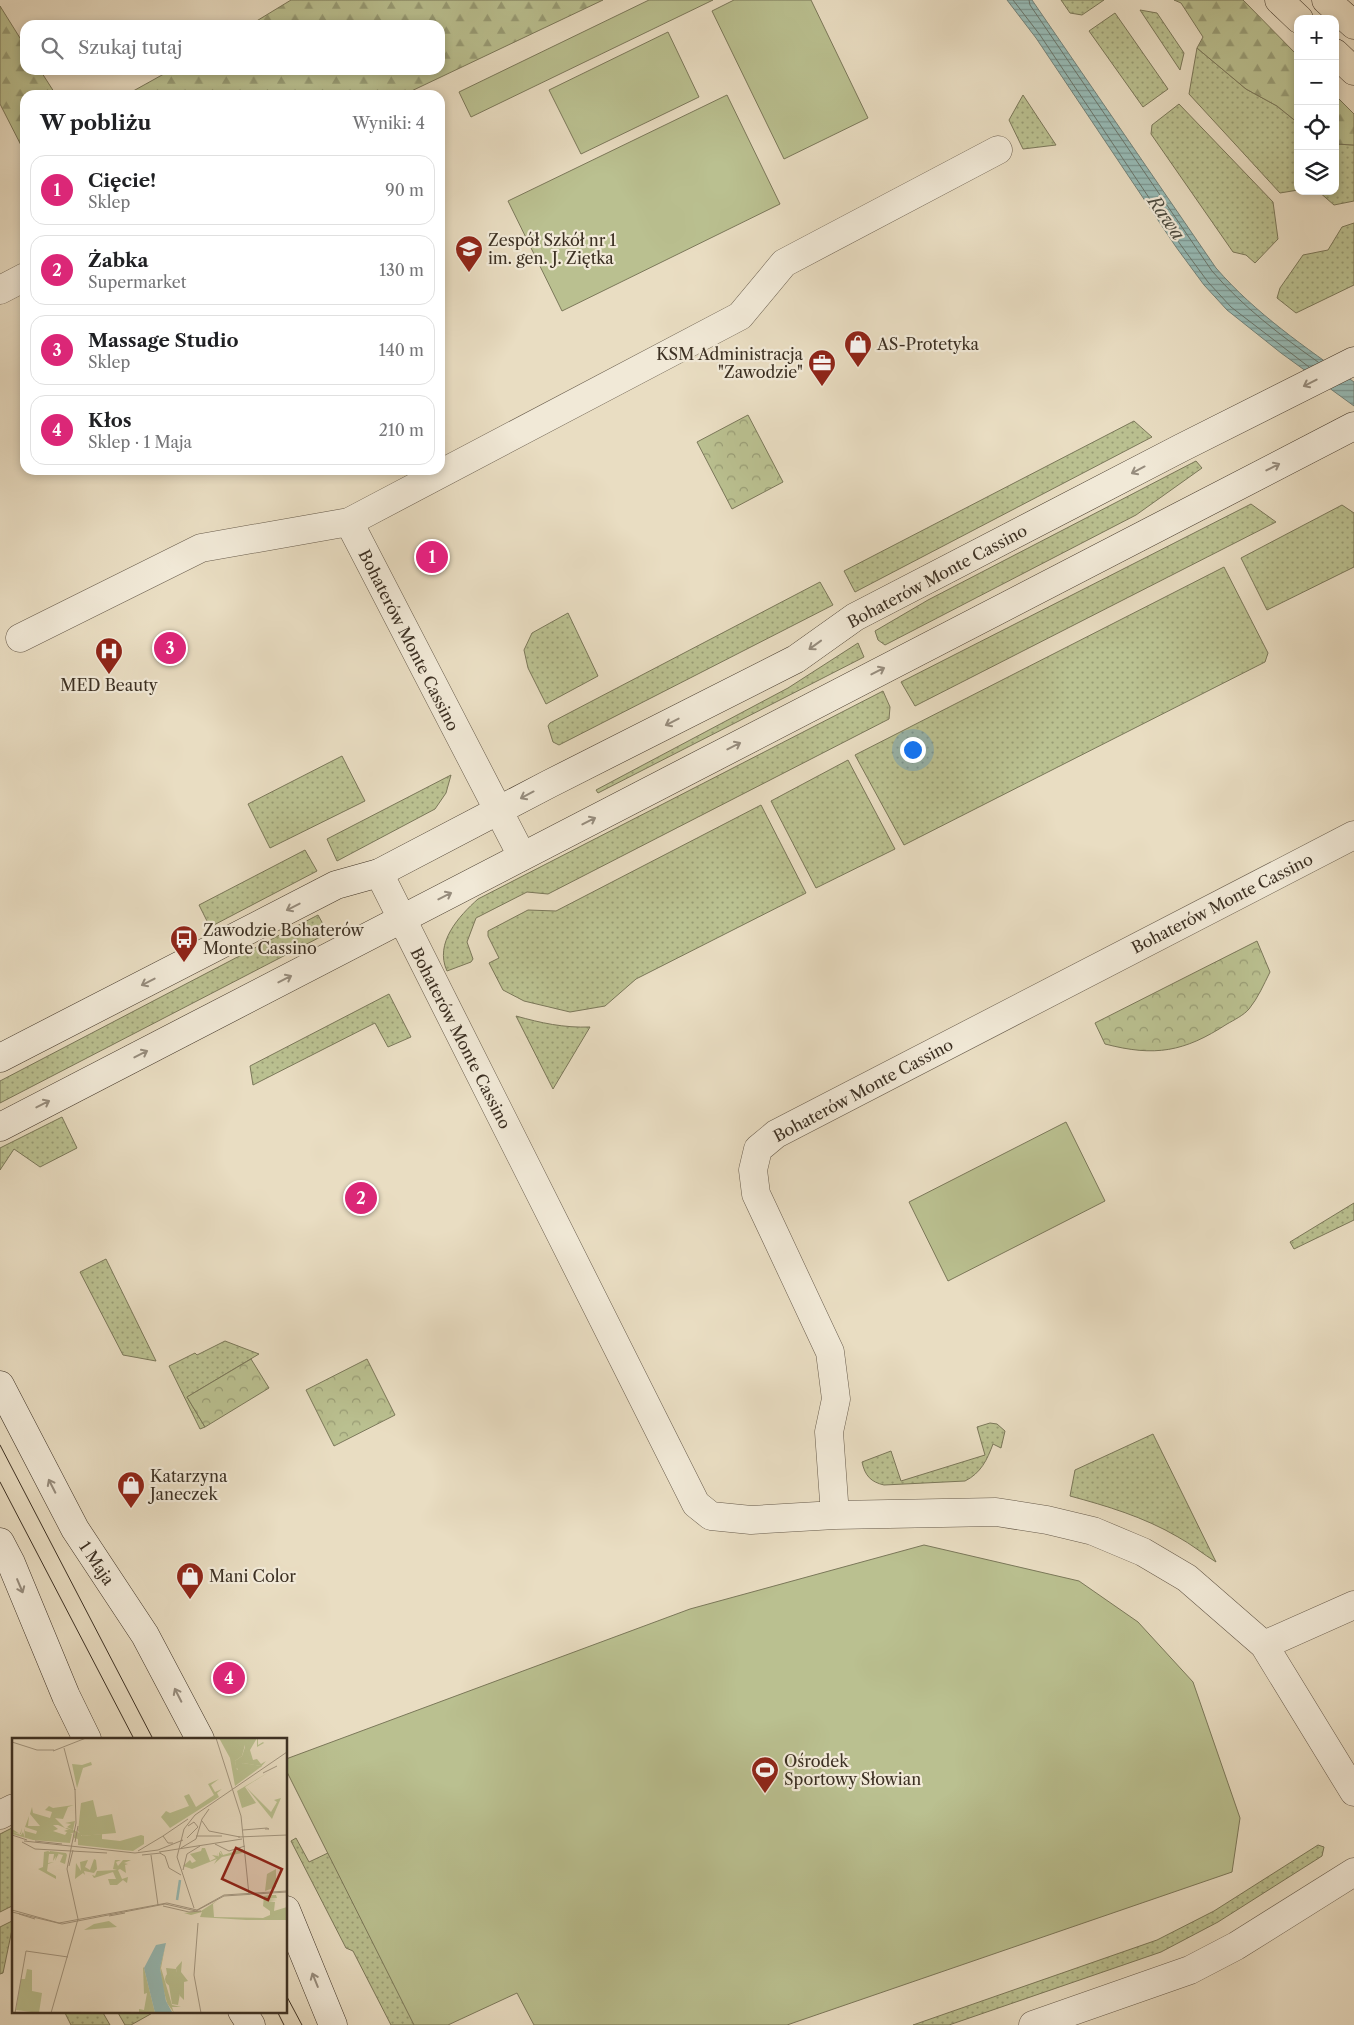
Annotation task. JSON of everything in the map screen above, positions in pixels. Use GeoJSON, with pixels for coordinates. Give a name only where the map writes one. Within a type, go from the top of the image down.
{"type":"FeatureCollection","features":[{"type":"Feature","properties":{"kind":"main road"},"geometry":{"type":"LineString","coordinates":[[1279,0],[1295,15]]}},
{"type":"Feature","properties":{"kind":"main road"},"geometry":{"type":"LineString","coordinates":[[1326,0],[1354,26]]}},
{"type":"Feature","properties":{"kind":"main road"},"geometry":{"type":"LineString","coordinates":[[1339,57],[1354,71]]}},
{"type":"Feature","properties":{"kind":"street"},"geometry":{"type":"LineString","coordinates":[[445,471],[740,316],[784,263],[998,150]]}},
{"type":"Feature","properties":{"kind":"street"},"geometry":{"type":"LineString","coordinates":[[0,290],[20,280]]}},
{"type":"Feature","properties":{"kind":"street","name":"Bohaterów Monte Cassino"},"geometry":{"type":"LineString","coordinates":[[0,1058],[336,885],[379,873],[796,659],[855,617],[1181,448],[1354,361]]}},
{"type":"Feature","properties":{"kind":"street"},"geometry":{"type":"LineString","coordinates":[[0,1126],[1354,426]]}},
{"type":"Feature","properties":{"kind":"street"},"geometry":{"type":"LineString","coordinates":[[20,638],[201,548],[348,522],[437,475]]}},
{"type":"Feature","properties":{"kind":"street","name":"Bohaterów Monte Cassino"},"geometry":{"type":"LineString","coordinates":[[348,522],[522,856]]}},
{"type":"Feature","properties":{"kind":"street","name":"Bohaterów Monte Cassino"},"geometry":{"type":"LineString","coordinates":[[379,873],[696,1504],[711,1516],[751,1520],[835,1515],[829,1432],[836,1399],[830,1352],[756,1194],[753,1170],[758,1149],[776,1134],[1354,835]]}},
{"type":"Feature","properties":{"kind":"street","name":"1 Maja"},"geometry":{"type":"LineString","coordinates":[[0,1385],[75,1529],[145,1635],[199,1738]]}},
{"type":"Feature","properties":{"kind":"street"},"geometry":{"type":"LineString","coordinates":[[835,1515],[996,1512],[1047,1520],[1093,1531],[1143,1552],[1187,1578],[1264,1645],[1354,1792]]}},
{"type":"Feature","properties":{"kind":"street"},"geometry":{"type":"LineString","coordinates":[[0,1542],[11,1562],[66,1696],[87,1738]]}},
{"type":"Feature","properties":{"kind":"street"},"geometry":{"type":"LineString","coordinates":[[1264,1645],[1354,1605]]}},
{"type":"Feature","properties":{"kind":"street"},"geometry":{"type":"LineString","coordinates":[[0,1815],[12,1809]]}},
{"type":"Feature","properties":{"kind":"street"},"geometry":{"type":"LineString","coordinates":[[1033,2025],[1190,1970],[1236,1946],[1354,1872]]}},
{"type":"Feature","properties":{"kind":"street"},"geometry":{"type":"LineString","coordinates":[[288,1915],[333,2025]]}},
{"type":"Feature","properties":{"kind":"street"},"geometry":{"type":"LineString","coordinates":[[243,2012],[251,2025]]}},
{"type":"Feature","properties":{"kind":"green space"},"geometry":{"type":"Polygon","coordinates":[[[291,0],[603,0],[414,90],[135,90],[162,75],[445,75],[445,20],[258,20],[291,0]]]}},
{"type":"Feature","properties":{"kind":"green space"},"geometry":{"type":"Polygon","coordinates":[[[649,0],[713,0],[471,117],[459,92],[649,0]]]}},
{"type":"Feature","properties":{"kind":"green space"},"geometry":{"type":"Polygon","coordinates":[[[734,0],[811,0],[868,118],[784,159],[712,11],[734,0]]]}},
{"type":"Feature","properties":{"kind":"green space"},"geometry":{"type":"Polygon","coordinates":[[[1061,0],[1104,0],[1082,15],[1070,13],[1061,0]]]}},
{"type":"Feature","properties":{"kind":"green space"},"geometry":{"type":"Polygon","coordinates":[[[1174,0],[1243,0],[1294,52],[1294,120],[1277,106],[1246,89],[1197,48],[1203,37],[1181,3],[1174,0]]]}},
{"type":"Feature","properties":{"kind":"green space"},"geometry":{"type":"Polygon","coordinates":[[[0,6],[20,38],[20,75],[43,75],[53,90],[20,90],[20,143],[0,104],[0,6]]]}},
{"type":"Feature","properties":{"kind":"green space"},"geometry":{"type":"Polygon","coordinates":[[[1140,10],[1157,13],[1184,53],[1180,70],[1140,10]]]}},
{"type":"Feature","properties":{"kind":"green space"},"geometry":{"type":"Polygon","coordinates":[[[1115,13],[1168,89],[1143,107],[1089,31],[1115,13]]]}},
{"type":"Feature","properties":{"kind":"green space"},"geometry":{"type":"Polygon","coordinates":[[[668,32],[699,97],[581,154],[549,90],[668,32]]]}},
{"type":"Feature","properties":{"kind":"green space"},"geometry":{"type":"Polygon","coordinates":[[[1197,48],[1246,89],[1277,106],[1294,120],[1294,191],[1280,193],[1189,94],[1197,48]]]}},
{"type":"Feature","properties":{"kind":"green space"},"geometry":{"type":"Polygon","coordinates":[[[727,95],[780,204],[562,311],[508,201],[727,95]]]}},
{"type":"Feature","properties":{"kind":"green space"},"geometry":{"type":"Polygon","coordinates":[[[1023,95],[1056,145],[1023,149],[1009,120],[1023,95]]]}},
{"type":"Feature","properties":{"kind":"green space"},"geometry":{"type":"Polygon","coordinates":[[[1339,99],[1354,114],[1354,145],[1339,144],[1339,99]]]}},
{"type":"Feature","properties":{"kind":"green space"},"geometry":{"type":"Polygon","coordinates":[[[1179,104],[1273,202],[1278,239],[1255,263],[1246,255],[1233,252],[1151,134],[1152,125],[1179,104]]]}},
{"type":"Feature","properties":{"kind":"green space"},"geometry":{"type":"Polygon","coordinates":[[[1339,144],[1354,145],[1354,201],[1334,205],[1323,195],[1339,195],[1339,144]]]}},
{"type":"Feature","properties":{"kind":"green space"},"geometry":{"type":"Polygon","coordinates":[[[1354,223],[1354,285],[1296,313],[1277,298],[1280,288],[1303,255],[1328,250],[1342,227],[1354,223]]]}},
{"type":"Feature","properties":{"kind":"green space"},"geometry":{"type":"Polygon","coordinates":[[[748,415],[783,482],[732,509],[697,442],[748,415]]]}},
{"type":"Feature","properties":{"kind":"green space"},"geometry":{"type":"Polygon","coordinates":[[[1134,421],[1152,437],[855,592],[844,571],[1134,421]]]}},
{"type":"Feature","properties":{"kind":"green space"},"geometry":{"type":"Polygon","coordinates":[[[1196,461],[1202,468],[1136,515],[885,645],[878,640],[875,631],[928,600],[1196,461]]]}},
{"type":"Feature","properties":{"kind":"green space"},"geometry":{"type":"Polygon","coordinates":[[[1251,504],[1276,522],[915,706],[901,682],[1251,504]]]}},
{"type":"Feature","properties":{"kind":"green space"},"geometry":{"type":"Polygon","coordinates":[[[1342,505],[1354,513],[1354,567],[1267,610],[1241,558],[1342,505]]]}},
{"type":"Feature","properties":{"kind":"green space"},"geometry":{"type":"Polygon","coordinates":[[[1224,567],[1268,653],[1265,662],[904,845],[855,755],[1224,567]]]}},
{"type":"Feature","properties":{"kind":"green space"},"geometry":{"type":"Polygon","coordinates":[[[820,582],[833,605],[559,745],[553,742],[548,726],[550,723],[820,582]]]}},
{"type":"Feature","properties":{"kind":"green space"},"geometry":{"type":"Polygon","coordinates":[[[568,613],[598,676],[546,704],[528,668],[524,650],[532,633],[568,613]]]}},
{"type":"Feature","properties":{"kind":"green space"},"geometry":{"type":"Polygon","coordinates":[[[858,643],[864,657],[598,793],[596,790],[788,688],[858,643]]]}},
{"type":"Feature","properties":{"kind":"green space"},"geometry":{"type":"Polygon","coordinates":[[[883,691],[890,707],[889,719],[548,894],[527,892],[476,918],[467,942],[473,959],[471,962],[447,971],[444,961],[446,940],[463,913],[478,899],[883,691]]]}},
{"type":"Feature","properties":{"kind":"green space"},"geometry":{"type":"Polygon","coordinates":[[[342,756],[365,801],[270,848],[248,804],[342,756]]]}},
{"type":"Feature","properties":{"kind":"green space"},"geometry":{"type":"Polygon","coordinates":[[[848,760],[895,849],[816,888],[771,801],[848,760]]]}},
{"type":"Feature","properties":{"kind":"green space"},"geometry":{"type":"Polygon","coordinates":[[[451,775],[446,793],[435,809],[337,861],[327,839],[451,775]]]}},
{"type":"Feature","properties":{"kind":"green space"},"geometry":{"type":"Polygon","coordinates":[[[761,805],[806,893],[636,979],[605,1006],[570,1012],[524,1001],[503,990],[489,963],[499,958],[488,936],[488,931],[528,910],[556,911],[761,805]]]}},
{"type":"Feature","properties":{"kind":"green space"},"geometry":{"type":"Polygon","coordinates":[[[305,850],[317,871],[210,927],[199,905],[305,850]]]}},
{"type":"Feature","properties":{"kind":"green space"},"geometry":{"type":"Polygon","coordinates":[[[318,915],[328,933],[0,1103],[0,1081],[318,915]]]}},
{"type":"Feature","properties":{"kind":"green space"},"geometry":{"type":"Polygon","coordinates":[[[1257,941],[1270,972],[1261,991],[1249,1009],[1242,1015],[1197,1041],[1169,1049],[1139,1050],[1105,1044],[1095,1023],[1257,941]]]}},
{"type":"Feature","properties":{"kind":"green space"},"geometry":{"type":"Polygon","coordinates":[[[389,994],[411,1037],[388,1047],[375,1023],[253,1085],[250,1066],[389,994]]]}},
{"type":"Feature","properties":{"kind":"green space"},"geometry":{"type":"Polygon","coordinates":[[[516,1016],[571,1027],[590,1027],[553,1089],[516,1016]]]}},
{"type":"Feature","properties":{"kind":"green space"},"geometry":{"type":"Polygon","coordinates":[[[62,1117],[77,1148],[40,1167],[14,1149],[0,1170],[0,1148],[62,1117]]]}},
{"type":"Feature","properties":{"kind":"green space"},"geometry":{"type":"Polygon","coordinates":[[[1066,1122],[1105,1201],[948,1281],[909,1202],[1066,1122]]]}},
{"type":"Feature","properties":{"kind":"green space"},"geometry":{"type":"Polygon","coordinates":[[[1354,1203],[1354,1220],[1294,1249],[1290,1242],[1354,1203]]]}},
{"type":"Feature","properties":{"kind":"green space"},"geometry":{"type":"Polygon","coordinates":[[[106,1259],[156,1361],[123,1355],[80,1272],[106,1259]]]}},
{"type":"Feature","properties":{"kind":"green space"},"geometry":{"type":"Polygon","coordinates":[[[225,1341],[259,1354],[187,1397],[205,1427],[200,1429],[169,1366],[225,1341]]]}},
{"type":"Feature","properties":{"kind":"green space"},"geometry":{"type":"Polygon","coordinates":[[[251,1359],[269,1388],[205,1427],[187,1397],[251,1359]]]}},
{"type":"Feature","properties":{"kind":"green space"},"geometry":{"type":"Polygon","coordinates":[[[367,1359],[395,1415],[334,1446],[306,1390],[367,1359]]]}},
{"type":"Feature","properties":{"kind":"green space"},"geometry":{"type":"Polygon","coordinates":[[[990,1423],[997,1424],[1005,1431],[1001,1448],[993,1444],[983,1465],[971,1478],[965,1481],[884,1485],[869,1478],[863,1467],[862,1462],[891,1451],[901,1481],[985,1455],[977,1427],[990,1423]]]}},
{"type":"Feature","properties":{"kind":"green space"},"geometry":{"type":"Polygon","coordinates":[[[1153,1434],[1216,1562],[1183,1540],[1139,1518],[1070,1496],[1075,1470],[1153,1434]]]}},
{"type":"Feature","properties":{"kind":"green space","name":"Ośrodek Sportowy Słowian"},"geometry":{"type":"Polygon","coordinates":[[[924,1545],[1079,1581],[1138,1622],[1193,1682],[1240,1818],[1232,1872],[787,2025],[534,2025],[517,1993],[448,2025],[414,2025],[288,1774],[288,1758],[690,1609],[924,1545]]]}},
{"type":"Feature","properties":{"kind":"green space"},"geometry":{"type":"Polygon","coordinates":[[[12,1828],[12,1906],[0,1912],[0,1834],[12,1828]]]}},
{"type":"Feature","properties":{"kind":"green space"},"geometry":{"type":"Polygon","coordinates":[[[296,1838],[309,1862],[330,1852],[420,2025],[391,2025],[353,1951],[346,1948],[291,1841],[296,1838]]]}},
{"type":"Feature","properties":{"kind":"green space"},"geometry":{"type":"Polygon","coordinates":[[[1318,1845],[1324,1847],[1322,1856],[1218,1922],[1161,1952],[949,2025],[913,2025],[1157,1940],[1214,1911],[1318,1845]]]}},
{"type":"Feature","properties":{"kind":"green space"},"geometry":{"type":"Polygon","coordinates":[[[12,1921],[3,1973],[0,1974],[0,1927],[12,1921]]]}},
{"type":"Feature","properties":{"kind":"green space"},"geometry":{"type":"Polygon","coordinates":[[[64,2012],[103,2012],[110,2025],[71,2025],[64,2012]]]}},
{"type":"Feature","properties":{"kind":"green space"},"geometry":{"type":"Polygon","coordinates":[[[118,2012],[154,2012],[131,2025],[125,2025],[118,2012]]]}},
{"type":"Feature","properties":{"kind":"water","name":"Rawa"},"geometry":{"type":"Polygon","coordinates":[[[1007,0],[1032,0],[1216,268],[1231,285],[1264,315],[1299,343],[1354,382],[1354,406],[1281,353],[1227,310],[1204,285],[1176,247],[1036,38],[1007,0]]]}},
{"type":"Feature","properties":{"kind":"tram line"},"geometry":{"type":"LineString","coordinates":[[0,1445],[152,1738]]}},
{"type":"Feature","properties":{"kind":"tram line"},"geometry":{"type":"LineString","coordinates":[[0,1482],[133,1738]]}},
{"type":"Feature","properties":{"kind":"tram line"},"geometry":{"type":"LineString","coordinates":[[288,1999],[302,2025]]}},
{"type":"Feature","properties":{"kind":"tram line"},"geometry":{"type":"LineString","coordinates":[[278,2012],[284,2025]]}},
{"type":"Feature","properties":{"kind":"place","name":"Zespół Szkół nr 1 im. gen. J. Ziętka"},"geometry":{"type":"Point","coordinates":[469,273]}},
{"type":"Feature","properties":{"kind":"place","name":"AS-Protetyka"},"geometry":{"type":"Point","coordinates":[858,368]}},
{"type":"Feature","properties":{"kind":"place","name":"KSM Administracja \"Zawodzie\""},"geometry":{"type":"Point","coordinates":[822,387]}},
{"type":"Feature","properties":{"kind":"place","name":"Cięcie!"},"geometry":{"type":"Point","coordinates":[432,557]}},
{"type":"Feature","properties":{"kind":"place","name":"Massage Studio"},"geometry":{"type":"Point","coordinates":[170,648]}},
{"type":"Feature","properties":{"kind":"place","name":"MED Beauty"},"geometry":{"type":"Point","coordinates":[109,675]}},
{"type":"Feature","properties":{"kind":"place","name":"Zawodzie Bohaterów Monte Cassino"},"geometry":{"type":"Point","coordinates":[184,963]}},
{"type":"Feature","properties":{"kind":"place","name":"Żabka"},"geometry":{"type":"Point","coordinates":[361,1198]}},
{"type":"Feature","properties":{"kind":"place","name":"Katarzyna Janeczek"},"geometry":{"type":"Point","coordinates":[131,1509]}},
{"type":"Feature","properties":{"kind":"place","name":"Mani Color"},"geometry":{"type":"Point","coordinates":[190,1600]}},
{"type":"Feature","properties":{"kind":"place","name":"Kłos"},"geometry":{"type":"Point","coordinates":[229,1678]}},
{"type":"Feature","properties":{"kind":"place","name":"Ośrodek Sportowy Słowian"},"geometry":{"type":"Point","coordinates":[765,1794]}}]}
